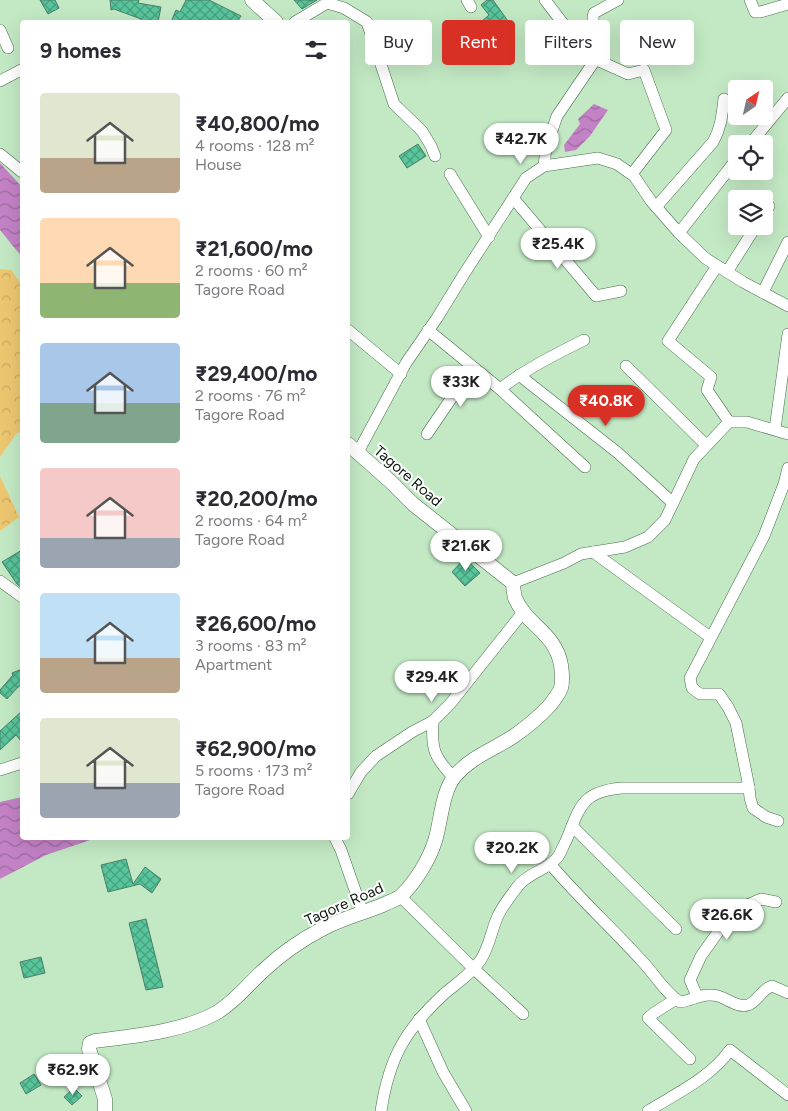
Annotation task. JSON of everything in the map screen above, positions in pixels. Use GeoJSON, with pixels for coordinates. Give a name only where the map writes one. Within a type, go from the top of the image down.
{"type":"FeatureCollection","features":[{"type":"Feature","properties":{"kind":"street"},"geometry":{"type":"LineString","coordinates":[[252,0],[274,20]]}},
{"type":"Feature","properties":{"kind":"street"},"geometry":{"type":"LineString","coordinates":[[545,0],[560,20]]}},
{"type":"Feature","properties":{"kind":"street"},"geometry":{"type":"LineString","coordinates":[[592,20],[594,13],[618,0]]}},
{"type":"Feature","properties":{"kind":"street"},"geometry":{"type":"LineString","coordinates":[[750,0],[755,12],[788,4]]}},
{"type":"Feature","properties":{"kind":"street"},"geometry":{"type":"LineString","coordinates":[[298,20],[328,1],[367,22],[394,104],[422,131],[436,156]]}},
{"type":"Feature","properties":{"kind":"street"},"geometry":{"type":"LineString","coordinates":[[0,30],[8,48]]}},
{"type":"Feature","properties":{"kind":"street"},"geometry":{"type":"LineString","coordinates":[[544,166],[546,148],[558,116],[592,65]]}},
{"type":"Feature","properties":{"kind":"street"},"geometry":{"type":"LineString","coordinates":[[607,65],[628,74],[644,70],[666,130],[632,174]]}},
{"type":"Feature","properties":{"kind":"street"},"geometry":{"type":"LineString","coordinates":[[0,81],[20,71]]}},
{"type":"Feature","properties":{"kind":"street"},"geometry":{"type":"LineString","coordinates":[[757,135],[788,98]]}},
{"type":"Feature","properties":{"kind":"street"},"geometry":{"type":"LineString","coordinates":[[656,207],[713,142],[720,130],[724,99]]}},
{"type":"Feature","properties":{"kind":"street"},"geometry":{"type":"LineString","coordinates":[[0,154],[20,170]]}},
{"type":"Feature","properties":{"kind":"street"},"geometry":{"type":"LineString","coordinates":[[352,449],[526,178],[544,166],[598,158],[617,164],[632,174],[656,207],[705,258],[788,306]]}},
{"type":"Feature","properties":{"kind":"street"},"geometry":{"type":"LineString","coordinates":[[679,233],[728,170]]}},
{"type":"Feature","properties":{"kind":"street"},"geometry":{"type":"LineString","coordinates":[[450,174],[489,237]]}},
{"type":"Feature","properties":{"kind":"street"},"geometry":{"type":"LineString","coordinates":[[513,198],[596,296],[621,291]]}},
{"type":"Feature","properties":{"kind":"street"},"geometry":{"type":"LineString","coordinates":[[729,422],[706,390],[711,377],[668,341],[749,235]]}},
{"type":"Feature","properties":{"kind":"street"},"geometry":{"type":"LineString","coordinates":[[763,292],[788,242]]}},
{"type":"Feature","properties":{"kind":"street"},"geometry":{"type":"LineString","coordinates":[[428,330],[472,368],[500,389],[585,467]]}},
{"type":"Feature","properties":{"kind":"street"},"geometry":{"type":"LineString","coordinates":[[350,332],[400,374]]}},
{"type":"Feature","properties":{"kind":"street"},"geometry":{"type":"LineString","coordinates":[[776,429],[788,336]]}},
{"type":"Feature","properties":{"kind":"street"},"geometry":{"type":"LineString","coordinates":[[500,389],[540,362],[584,340]]}},
{"type":"Feature","properties":{"kind":"street"},"geometry":{"type":"LineString","coordinates":[[626,366],[706,445]]}},
{"type":"Feature","properties":{"kind":"street"},"geometry":{"type":"LineString","coordinates":[[428,434],[472,368]]}},
{"type":"Feature","properties":{"kind":"street"},"geometry":{"type":"LineString","coordinates":[[519,375],[618,453],[673,503]]}},
{"type":"Feature","properties":{"kind":"street"},"geometry":{"type":"LineString","coordinates":[[513,583],[564,563],[581,554],[625,547],[648,537],[665,520],[694,459],[729,422],[747,422],[788,434]]}},
{"type":"Feature","properties":{"kind":"street","name":"Tagore Road"},"geometry":{"type":"LineString","coordinates":[[105,1111],[105,1098],[89,1049],[90,1043],[183,1026],[216,1013],[237,997],[263,970],[297,944],[349,917],[401,897],[423,867],[435,841],[444,803],[454,778],[473,758],[513,736],[534,721],[551,703],[561,687],[562,672],[556,648],[550,639],[530,620],[515,598],[513,583],[413,504],[391,482],[352,449]]}},
{"type":"Feature","properties":{"kind":"street"},"geometry":{"type":"LineString","coordinates":[[778,822],[766,817],[753,808],[736,723],[728,707],[719,694],[700,694],[692,688],[690,678],[764,536],[784,484],[788,468]]}},
{"type":"Feature","properties":{"kind":"street"},"geometry":{"type":"LineString","coordinates":[[593,552],[710,637]]}},
{"type":"Feature","properties":{"kind":"street"},"geometry":{"type":"LineString","coordinates":[[0,581],[20,595]]}},
{"type":"Feature","properties":{"kind":"street"},"geometry":{"type":"LineString","coordinates":[[350,791],[361,772],[376,756],[432,721],[450,704],[524,611]]}},
{"type":"Feature","properties":{"kind":"street"},"geometry":{"type":"LineString","coordinates":[[432,721],[432,746],[438,758],[454,778]]}},
{"type":"Feature","properties":{"kind":"street"},"geometry":{"type":"LineString","coordinates":[[0,770],[20,764]]}},
{"type":"Feature","properties":{"kind":"street"},"geometry":{"type":"LineString","coordinates":[[380,1111],[384,1086],[406,1034],[446,992],[474,969],[488,946],[498,916],[519,885],[533,874],[551,865],[559,856],[581,806],[590,796],[604,790],[621,788],[749,787]]}},
{"type":"Feature","properties":{"kind":"street"},"geometry":{"type":"LineString","coordinates":[[572,826],[676,928]]}},
{"type":"Feature","properties":{"kind":"street"},"geometry":{"type":"LineString","coordinates":[[336,840],[342,850],[363,913]]}},
{"type":"Feature","properties":{"kind":"street"},"geometry":{"type":"LineString","coordinates":[[551,865],[680,1002],[710,994],[741,1006],[748,1005],[766,988],[772,986],[788,993]]}},
{"type":"Feature","properties":{"kind":"street"},"geometry":{"type":"LineString","coordinates":[[401,897],[523,1014]]}},
{"type":"Feature","properties":{"kind":"street"},"geometry":{"type":"LineString","coordinates":[[697,996],[690,980],[701,956],[718,932],[745,906],[761,899],[776,902]]}},
{"type":"Feature","properties":{"kind":"street"},"geometry":{"type":"LineString","coordinates":[[676,999],[648,1018],[690,1059]]}},
{"type":"Feature","properties":{"kind":"street"},"geometry":{"type":"LineString","coordinates":[[419,1019],[444,1072],[466,1111]]}},
{"type":"Feature","properties":{"kind":"street"},"geometry":{"type":"LineString","coordinates":[[648,1111],[704,1077],[721,1062],[730,1050],[788,1095]]}},
{"type":"Feature","properties":{"kind":"green space"},"geometry":{"type":"Polygon","coordinates":[[[0,269],[11,270],[20,282],[20,432],[16,434],[0,457],[0,269]]]}},
{"type":"Feature","properties":{"kind":"green space"},"geometry":{"type":"Polygon","coordinates":[[[0,476],[19,517],[0,531],[0,476]]]}},
{"type":"Feature","properties":{"kind":"water"},"geometry":{"type":"Polygon","coordinates":[[[594,104],[608,110],[590,136],[576,150],[565,152],[564,145],[580,124],[578,119],[594,104]]]}},
{"type":"Feature","properties":{"kind":"water"},"geometry":{"type":"Polygon","coordinates":[[[0,163],[20,185],[20,255],[0,230],[0,163]]]}},
{"type":"Feature","properties":{"kind":"water"},"geometry":{"type":"Polygon","coordinates":[[[20,797],[20,840],[90,840],[46,855],[0,879],[0,802],[20,797]]]}},
{"type":"Feature","properties":{"kind":"building"},"geometry":{"type":"Polygon","coordinates":[[[40,0],[55,0],[59,8],[48,14],[40,0]]]}},
{"type":"Feature","properties":{"kind":"building"},"geometry":{"type":"Polygon","coordinates":[[[110,0],[139,0],[138,3],[161,7],[158,20],[141,20],[114,9],[111,10],[110,0]]]}},
{"type":"Feature","properties":{"kind":"building"},"geometry":{"type":"Polygon","coordinates":[[[186,0],[209,0],[241,16],[238,20],[172,20],[176,10],[180,12],[186,0]]]}},
{"type":"Feature","properties":{"kind":"building"},"geometry":{"type":"Polygon","coordinates":[[[294,0],[317,0],[302,9],[294,0]]]}},
{"type":"Feature","properties":{"kind":"building"},"geometry":{"type":"Polygon","coordinates":[[[487,0],[493,0],[507,20],[483,20],[489,15],[481,5],[487,0]]]}},
{"type":"Feature","properties":{"kind":"building"},"geometry":{"type":"Polygon","coordinates":[[[418,144],[426,156],[407,168],[399,156],[418,144]]]}},
{"type":"Feature","properties":{"kind":"building"},"geometry":{"type":"Polygon","coordinates":[[[20,551],[20,586],[17,584],[2,562],[20,551]]]}},
{"type":"Feature","properties":{"kind":"building"},"geometry":{"type":"Polygon","coordinates":[[[465,558],[480,573],[465,586],[452,572],[465,558]]]}},
{"type":"Feature","properties":{"kind":"building"},"geometry":{"type":"Polygon","coordinates":[[[20,670],[20,686],[7,699],[0,693],[0,690],[13,675],[12,673],[20,670]]]}},
{"type":"Feature","properties":{"kind":"building"},"geometry":{"type":"Polygon","coordinates":[[[20,713],[20,740],[16,735],[0,750],[0,731],[20,713]]]}},
{"type":"Feature","properties":{"kind":"building"},"geometry":{"type":"Polygon","coordinates":[[[126,859],[133,884],[145,867],[161,879],[152,893],[140,884],[108,892],[101,865],[126,859]]]}},
{"type":"Feature","properties":{"kind":"building"},"geometry":{"type":"Polygon","coordinates":[[[146,919],[163,987],[146,990],[129,923],[146,919]]]}},
{"type":"Feature","properties":{"kind":"building"},"geometry":{"type":"Polygon","coordinates":[[[41,957],[45,973],[24,978],[20,962],[41,957]]]}},
{"type":"Feature","properties":{"kind":"building"},"geometry":{"type":"Polygon","coordinates":[[[34,1074],[41,1085],[26,1094],[20,1083],[34,1074]]]}},
{"type":"Feature","properties":{"kind":"building"},"geometry":{"type":"Polygon","coordinates":[[[74,1088],[82,1096],[72,1105],[64,1097],[74,1088]]]}}]}
